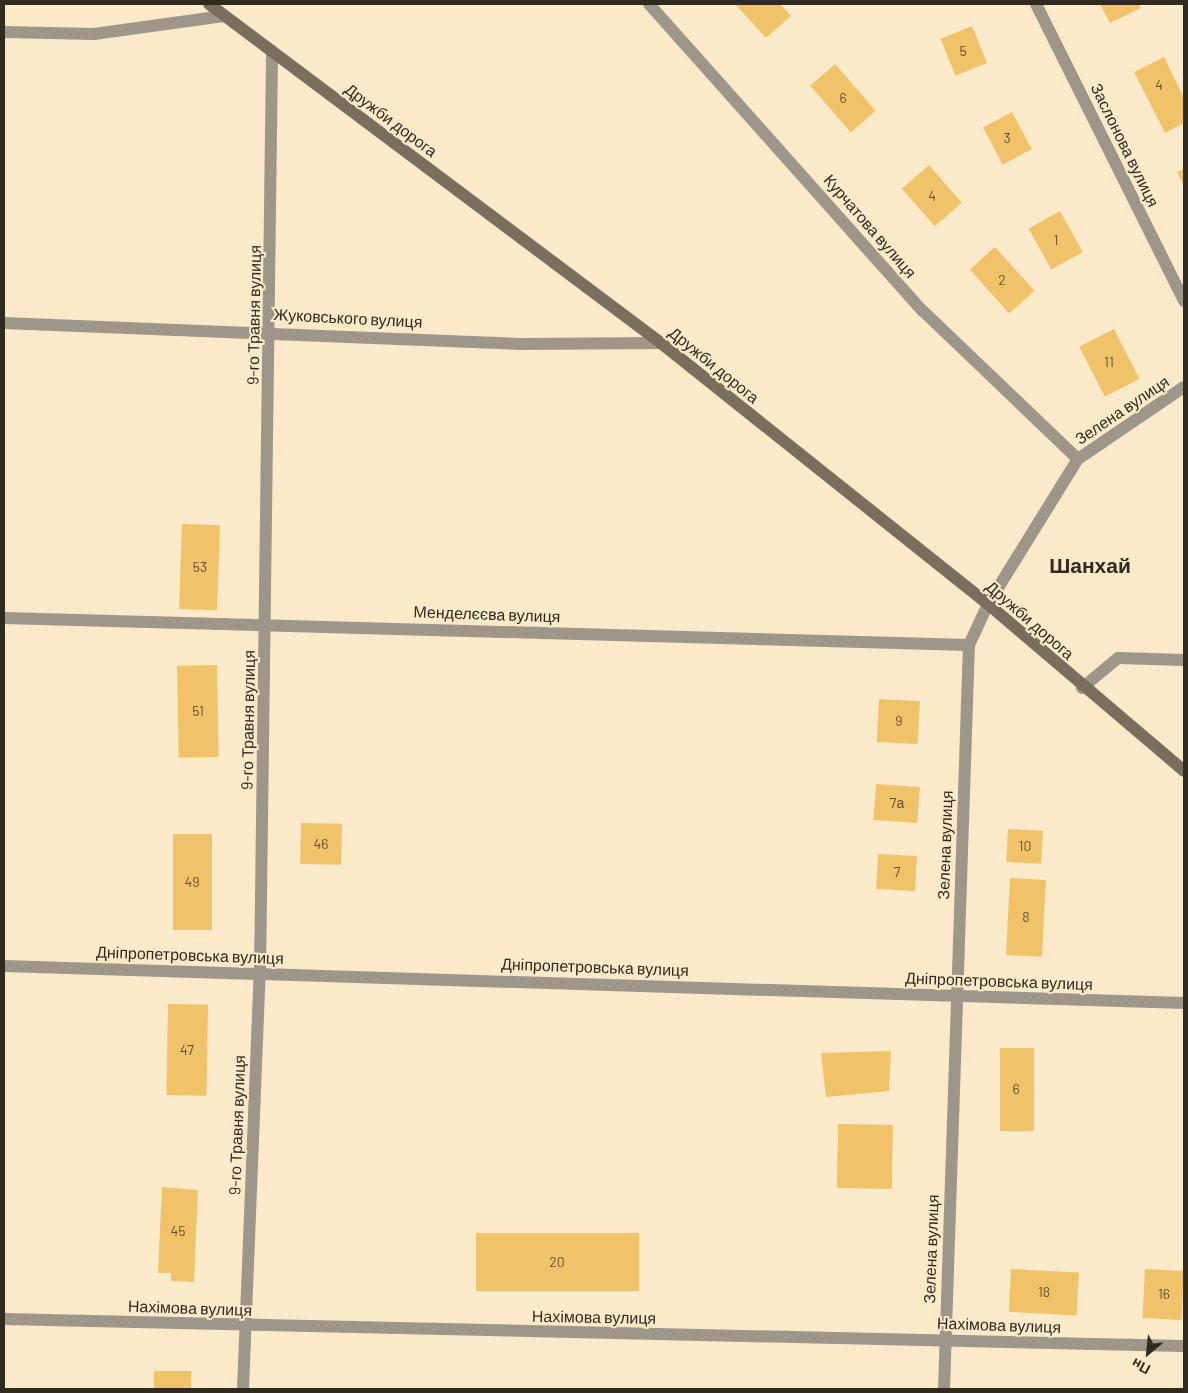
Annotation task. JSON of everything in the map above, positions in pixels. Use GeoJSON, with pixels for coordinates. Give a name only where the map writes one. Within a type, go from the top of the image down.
{"type":"FeatureCollection","features":[{"type":"Feature","properties":{"kind":"street","name":"Дружби дорога"},"geometry":{"type":"LineString","coordinates":[[210,4],[661,343],[988,604],[1082,688],[1184,771]]}},
{"type":"Feature","properties":{"kind":"street","name":"Курчатова вулиця"},"geometry":{"type":"LineString","coordinates":[[649,4],[923,311],[1078,459]]}},
{"type":"Feature","properties":{"kind":"street","name":"Заслонова вулиця"},"geometry":{"type":"LineString","coordinates":[[1036,4],[1184,300]]}},
{"type":"Feature","properties":{"kind":"street"},"geometry":{"type":"LineString","coordinates":[[4,32],[94,34],[224,16]]}},
{"type":"Feature","properties":{"kind":"street","name":"9-го Травня вулиця"},"geometry":{"type":"LineString","coordinates":[[243,1389],[260,973],[270,330],[272,51]]}},
{"type":"Feature","properties":{"kind":"street","name":"Жуковського вулиця"},"geometry":{"type":"LineString","coordinates":[[4,323],[270,330],[521,344],[661,343]]}},
{"type":"Feature","properties":{"kind":"street","name":"Зелена вулиця"},"geometry":{"type":"LineString","coordinates":[[944,1389],[969,646],[988,604],[1078,459],[1184,387]]}},
{"type":"Feature","properties":{"kind":"street","name":"Менделєєва вулиця"},"geometry":{"type":"LineString","coordinates":[[4,618],[266,624],[969,646]]}},
{"type":"Feature","properties":{"kind":"street"},"geometry":{"type":"LineString","coordinates":[[1082,688],[1118,658],[1184,660]]}},
{"type":"Feature","properties":{"kind":"street","name":"Дніпропетровська вулиця"},"geometry":{"type":"LineString","coordinates":[[4,966],[1184,1003]]}},
{"type":"Feature","properties":{"kind":"street","name":"Нахімова вулиця"},"geometry":{"type":"LineString","coordinates":[[4,1319],[245,1326],[945,1339],[1184,1346]]}},
{"type":"Feature","properties":{"kind":"building"},"geometry":{"type":"Polygon","coordinates":[[[735,4],[780,4],[791,16],[766,38],[735,4]]]}},
{"type":"Feature","properties":{"kind":"building"},"geometry":{"type":"Polygon","coordinates":[[[1100,4],[1139,4],[1141,8],[1110,23],[1100,4]]]}},
{"type":"Feature","properties":{"kind":"building"},"geometry":{"type":"Polygon","coordinates":[[[972,26],[987,63],[955,76],[940,39],[972,26]]]}},
{"type":"Feature","properties":{"kind":"building"},"geometry":{"type":"Polygon","coordinates":[[[1164,57],[1184,98],[1184,123],[1165,133],[1134,72],[1164,57]]]}},
{"type":"Feature","properties":{"kind":"building"},"geometry":{"type":"Polygon","coordinates":[[[835,64],[876,111],[851,132],[810,86],[835,64]]]}},
{"type":"Feature","properties":{"kind":"building"},"geometry":{"type":"Polygon","coordinates":[[[1012,112],[1032,149],[1003,165],[983,127],[1012,112]]]}},
{"type":"Feature","properties":{"kind":"building"},"geometry":{"type":"Polygon","coordinates":[[[929,165],[962,203],[935,226],[902,189],[929,165]]]}},
{"type":"Feature","properties":{"kind":"building"},"geometry":{"type":"Polygon","coordinates":[[[1184,169],[1184,186],[1177,172],[1184,169]]]}},
{"type":"Feature","properties":{"kind":"building"},"geometry":{"type":"Polygon","coordinates":[[[1060,211],[1083,252],[1051,270],[1029,228],[1060,211]]]}},
{"type":"Feature","properties":{"kind":"building"},"geometry":{"type":"Polygon","coordinates":[[[995,247],[1034,291],[1009,314],[970,270],[995,247]]]}},
{"type":"Feature","properties":{"kind":"building"},"geometry":{"type":"Polygon","coordinates":[[[1114,329],[1139,379],[1105,397],[1079,347],[1114,329]]]}},
{"type":"Feature","properties":{"kind":"building"},"geometry":{"type":"Polygon","coordinates":[[[182,524],[220,525],[217,610],[179,609],[182,524]]]}},
{"type":"Feature","properties":{"kind":"building"},"geometry":{"type":"Polygon","coordinates":[[[217,665],[219,757],[179,758],[177,666],[217,665]]]}},
{"type":"Feature","properties":{"kind":"building"},"geometry":{"type":"Polygon","coordinates":[[[879,699],[920,701],[918,744],[877,742],[879,699]]]}},
{"type":"Feature","properties":{"kind":"building"},"geometry":{"type":"Polygon","coordinates":[[[876,784],[920,787],[917,823],[873,820],[876,784]]]}},
{"type":"Feature","properties":{"kind":"building"},"geometry":{"type":"Polygon","coordinates":[[[301,823],[342,824],[341,865],[300,864],[301,823]]]}},
{"type":"Feature","properties":{"kind":"building"},"geometry":{"type":"Polygon","coordinates":[[[1008,829],[1043,831],[1041,864],[1006,862],[1008,829]]]}},
{"type":"Feature","properties":{"kind":"building"},"geometry":{"type":"Polygon","coordinates":[[[173,834],[212,834],[212,930],[173,930],[173,834]]]}},
{"type":"Feature","properties":{"kind":"building"},"geometry":{"type":"Polygon","coordinates":[[[878,854],[917,856],[915,891],[876,889],[878,854]]]}},
{"type":"Feature","properties":{"kind":"building"},"geometry":{"type":"Polygon","coordinates":[[[1010,878],[1046,880],[1042,957],[1006,955],[1010,878]]]}},
{"type":"Feature","properties":{"kind":"building"},"geometry":{"type":"Polygon","coordinates":[[[168,1004],[208,1005],[206,1096],[166,1095],[168,1004]]]}},
{"type":"Feature","properties":{"kind":"building"},"geometry":{"type":"Polygon","coordinates":[[[1000,1048],[1034,1048],[1034,1131],[1000,1131],[1000,1048]]]}},
{"type":"Feature","properties":{"kind":"building"},"geometry":{"type":"Polygon","coordinates":[[[891,1051],[889,1091],[826,1097],[821,1053],[891,1051]]]}},
{"type":"Feature","properties":{"kind":"building"},"geometry":{"type":"Polygon","coordinates":[[[838,1124],[893,1125],[892,1189],[837,1188],[838,1124]]]}},
{"type":"Feature","properties":{"kind":"building"},"geometry":{"type":"Polygon","coordinates":[[[162,1187],[198,1190],[194,1282],[171,1281],[171,1273],[158,1273],[162,1187]]]}},
{"type":"Feature","properties":{"kind":"building"},"geometry":{"type":"Polygon","coordinates":[[[476,1233],[639,1233],[639,1291],[476,1291],[476,1233]]]}},
{"type":"Feature","properties":{"kind":"building"},"geometry":{"type":"Polygon","coordinates":[[[1011,1269],[1079,1273],[1077,1315],[1009,1312],[1011,1269]]]}},
{"type":"Feature","properties":{"kind":"building"},"geometry":{"type":"Polygon","coordinates":[[[1145,1269],[1184,1271],[1181,1320],[1142,1318],[1145,1269]]]}},
{"type":"Feature","properties":{"kind":"building"},"geometry":{"type":"Polygon","coordinates":[[[154,1371],[191,1371],[191,1389],[154,1389],[154,1371]]]}},
{"type":"Feature","properties":{"kind":"district","name":"Шанхай"},"geometry":{"type":"Point","coordinates":[1090,565]}}]}
